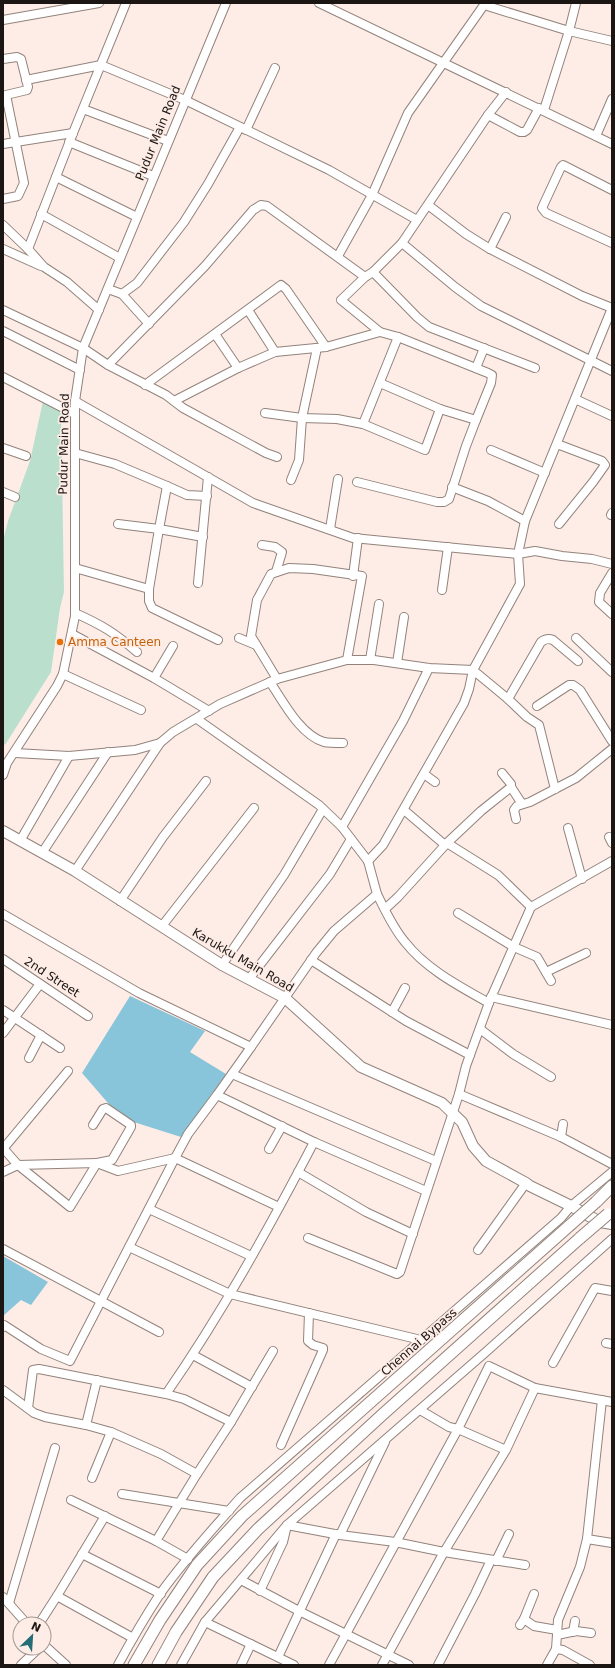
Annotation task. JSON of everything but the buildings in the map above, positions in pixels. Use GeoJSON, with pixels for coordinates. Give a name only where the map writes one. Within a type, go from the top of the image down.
{"type":"FeatureCollection","features":[{"type":"Feature","properties":{"kind":"highway","name":"Chennai Bypass"},"geometry":{"type":"LineString","coordinates":[[134,1665],[160,1620],[197,1565],[242,1516],[596,1202],[612,1186]]}},
{"type":"Feature","properties":{"kind":"highway"},"geometry":{"type":"LineString","coordinates":[[158,1665],[176,1632],[214,1577],[258,1529],[382,1415],[580,1238],[611,1216]]}},
{"type":"Feature","properties":{"kind":"main road","name":"Karukku Main Road"},"geometry":{"type":"LineString","coordinates":[[3,831],[75,871],[222,966],[285,998],[361,1067],[442,1103],[462,1122],[474,1146],[486,1161],[526,1182],[530,1186],[600,1222],[611,1216]]}},
{"type":"Feature","properties":{"kind":"street"},"geometry":{"type":"LineString","coordinates":[[3,20],[99,3]]}},
{"type":"Feature","properties":{"kind":"street"},"geometry":{"type":"LineString","coordinates":[[28,249],[69,142],[102,65],[126,3]]}},
{"type":"Feature","properties":{"kind":"street","name":"Pudur Main Road"},"geometry":{"type":"LineString","coordinates":[[3,775],[5,763],[15,753],[63,674],[72,634],[75,613],[75,401],[83,348],[226,3]]}},
{"type":"Feature","properties":{"kind":"street"},"geometry":{"type":"LineString","coordinates":[[319,3],[612,144]]}},
{"type":"Feature","properties":{"kind":"street"},"geometry":{"type":"LineString","coordinates":[[488,115],[520,132],[527,130],[541,109],[569,31],[576,3]]}},
{"type":"Feature","properties":{"kind":"street"},"geometry":{"type":"LineString","coordinates":[[338,256],[372,195],[408,113],[484,4],[569,31],[612,41]]}},
{"type":"Feature","properties":{"kind":"street"},"geometry":{"type":"LineString","coordinates":[[3,59],[17,57],[21,59],[27,90],[5,95],[17,141],[24,186],[18,196],[3,199]]}},
{"type":"Feature","properties":{"kind":"street"},"geometry":{"type":"LineString","coordinates":[[26,80],[102,65],[185,100],[243,128],[328,170],[416,220]]}},
{"type":"Feature","properties":{"kind":"street"},"geometry":{"type":"LineString","coordinates":[[122,294],[137,282],[184,222],[243,128],[275,68]]}},
{"type":"Feature","properties":{"kind":"street"},"geometry":{"type":"LineString","coordinates":[[357,482],[437,502],[444,502],[449,499],[476,420],[491,383],[492,375],[398,337],[380,332],[341,300],[402,243],[416,220],[428,205],[488,115],[506,92]]}},
{"type":"Feature","properties":{"kind":"street"},"geometry":{"type":"LineString","coordinates":[[596,136],[612,99]]}},
{"type":"Feature","properties":{"kind":"street"},"geometry":{"type":"LineString","coordinates":[[83,108],[168,141]]}},
{"type":"Feature","properties":{"kind":"street"},"geometry":{"type":"LineString","coordinates":[[3,144],[73,133]]}},
{"type":"Feature","properties":{"kind":"street"},"geometry":{"type":"LineString","coordinates":[[69,142],[154,176]]}},
{"type":"Feature","properties":{"kind":"street"},"geometry":{"type":"LineString","coordinates":[[612,190],[563,165],[542,208],[546,213],[612,243]]}},
{"type":"Feature","properties":{"kind":"street"},"geometry":{"type":"LineString","coordinates":[[56,177],[137,217]]}},
{"type":"Feature","properties":{"kind":"street"},"geometry":{"type":"LineString","coordinates":[[108,366],[205,266],[253,210],[261,205],[267,206],[338,256],[369,274],[429,327],[534,368]]}},
{"type":"Feature","properties":{"kind":"street"},"geometry":{"type":"LineString","coordinates":[[368,861],[380,849],[404,810],[464,703],[473,670],[520,584],[518,554],[525,521],[612,308],[582,296],[490,249],[466,234],[428,205]]}},
{"type":"Feature","properties":{"kind":"street"},"geometry":{"type":"LineString","coordinates":[[41,214],[120,258]]}},
{"type":"Feature","properties":{"kind":"street"},"geometry":{"type":"LineString","coordinates":[[490,249],[506,217]]}},
{"type":"Feature","properties":{"kind":"street"},"geometry":{"type":"LineString","coordinates":[[3,225],[44,267]]}},
{"type":"Feature","properties":{"kind":"street"},"geometry":{"type":"LineString","coordinates":[[402,243],[455,287],[481,306],[591,362],[612,371]]}},
{"type":"Feature","properties":{"kind":"street"},"geometry":{"type":"LineString","coordinates":[[3,249],[44,267],[67,282],[99,310]]}},
{"type":"Feature","properties":{"kind":"street"},"geometry":{"type":"LineString","coordinates":[[145,385],[281,286],[286,289],[326,347]]}},
{"type":"Feature","properties":{"kind":"street"},"geometry":{"type":"LineString","coordinates":[[108,289],[122,294],[149,324]]}},
{"type":"Feature","properties":{"kind":"street"},"geometry":{"type":"LineString","coordinates":[[3,310],[83,348],[108,366],[166,395],[183,408],[266,453],[277,457]]}},
{"type":"Feature","properties":{"kind":"street"},"geometry":{"type":"LineString","coordinates":[[248,310],[275,352]]}},
{"type":"Feature","properties":{"kind":"street"},"geometry":{"type":"LineString","coordinates":[[3,331],[80,370]]}},
{"type":"Feature","properties":{"kind":"street"},"geometry":{"type":"LineString","coordinates":[[174,401],[238,368],[275,352],[326,347],[380,332]]}},
{"type":"Feature","properties":{"kind":"street"},"geometry":{"type":"LineString","coordinates":[[215,334],[238,368]]}},
{"type":"Feature","properties":{"kind":"street"},"geometry":{"type":"LineString","coordinates":[[363,424],[398,337]]}},
{"type":"Feature","properties":{"kind":"street"},"geometry":{"type":"LineString","coordinates":[[292,480],[298,460],[302,418],[317,348]]}},
{"type":"Feature","properties":{"kind":"street"},"geometry":{"type":"LineString","coordinates":[[476,368],[484,348]]}},
{"type":"Feature","properties":{"kind":"street"},"geometry":{"type":"LineString","coordinates":[[3,377],[75,414]]}},
{"type":"Feature","properties":{"kind":"street"},"geometry":{"type":"LineString","coordinates":[[380,383],[440,409],[476,420]]}},
{"type":"Feature","properties":{"kind":"street"},"geometry":{"type":"LineString","coordinates":[[575,399],[612,416]]}},
{"type":"Feature","properties":{"kind":"street"},"geometry":{"type":"LineString","coordinates":[[75,401],[253,503],[358,538],[518,554],[534,551],[592,559],[612,564]]}},
{"type":"Feature","properties":{"kind":"street"},"geometry":{"type":"LineString","coordinates":[[265,413],[302,418],[337,419],[363,424],[425,450],[440,409]]}},
{"type":"Feature","properties":{"kind":"street"},"geometry":{"type":"LineString","coordinates":[[557,444],[599,460],[605,465],[559,524]]}},
{"type":"Feature","properties":{"kind":"street"},"geometry":{"type":"LineString","coordinates":[[3,448],[26,456]]}},
{"type":"Feature","properties":{"kind":"street"},"geometry":{"type":"LineString","coordinates":[[491,450],[545,473]]}},
{"type":"Feature","properties":{"kind":"street"},"geometry":{"type":"LineString","coordinates":[[75,453],[115,464],[187,495],[206,496]]}},
{"type":"Feature","properties":{"kind":"street"},"geometry":{"type":"LineString","coordinates":[[198,583],[208,477]]}},
{"type":"Feature","properties":{"kind":"street"},"geometry":{"type":"LineString","coordinates":[[330,529],[338,479]]}},
{"type":"Feature","properties":{"kind":"street"},"geometry":{"type":"LineString","coordinates":[[167,486],[149,589],[149,601],[152,608],[218,640]]}},
{"type":"Feature","properties":{"kind":"street"},"geometry":{"type":"LineString","coordinates":[[452,487],[488,501],[525,521]]}},
{"type":"Feature","properties":{"kind":"street"},"geometry":{"type":"LineString","coordinates":[[3,492],[14,497]]}},
{"type":"Feature","properties":{"kind":"street"},"geometry":{"type":"LineString","coordinates":[[118,524],[159,529],[203,537]]}},
{"type":"Feature","properties":{"kind":"street"},"geometry":{"type":"LineString","coordinates":[[353,576],[358,538]]}},
{"type":"Feature","properties":{"kind":"street"},"geometry":{"type":"LineString","coordinates":[[262,545],[275,547],[282,552],[276,572]]}},
{"type":"Feature","properties":{"kind":"street"},"geometry":{"type":"LineString","coordinates":[[442,590],[448,547]]}},
{"type":"Feature","properties":{"kind":"street"},"geometry":{"type":"LineString","coordinates":[[75,568],[149,589]]}},
{"type":"Feature","properties":{"kind":"street"},"geometry":{"type":"LineString","coordinates":[[343,743],[324,742],[310,734],[300,725],[273,680],[251,636],[257,600],[271,574],[289,568],[313,569],[353,576],[362,576],[347,660]]}},
{"type":"Feature","properties":{"kind":"street"},"geometry":{"type":"LineString","coordinates":[[612,573],[600,593],[600,602],[612,614]]}},
{"type":"Feature","properties":{"kind":"street"},"geometry":{"type":"LineString","coordinates":[[370,660],[379,604]]}},
{"type":"Feature","properties":{"kind":"street"},"geometry":{"type":"LineString","coordinates":[[75,613],[116,633],[137,652]]}},
{"type":"Feature","properties":{"kind":"street"},"geometry":{"type":"LineString","coordinates":[[397,663],[404,617]]}},
{"type":"Feature","properties":{"kind":"street"},"geometry":{"type":"LineString","coordinates":[[72,634],[154,678],[208,711]]}},
{"type":"Feature","properties":{"kind":"street"},"geometry":{"type":"LineString","coordinates":[[239,638],[256,645]]}},
{"type":"Feature","properties":{"kind":"street"},"geometry":{"type":"LineString","coordinates":[[508,699],[541,642],[545,639],[549,638],[553,640],[578,662]]}},
{"type":"Feature","properties":{"kind":"street"},"geometry":{"type":"LineString","coordinates":[[576,638],[612,672]]}},
{"type":"Feature","properties":{"kind":"street"},"geometry":{"type":"LineString","coordinates":[[154,678],[173,646]]}},
{"type":"Feature","properties":{"kind":"street"},"geometry":{"type":"LineString","coordinates":[[75,871],[160,744],[174,732],[220,704],[273,680],[347,660],[370,660],[429,668],[473,670],[508,699],[525,716],[539,725],[555,789]]}},
{"type":"Feature","properties":{"kind":"street"},"geometry":{"type":"LineString","coordinates":[[342,827],[403,721],[429,668]]}},
{"type":"Feature","properties":{"kind":"street"},"geometry":{"type":"LineString","coordinates":[[63,674],[141,710]]}},
{"type":"Feature","properties":{"kind":"street"},"geometry":{"type":"LineString","coordinates":[[537,706],[569,685],[573,685],[580,690],[612,741]]}},
{"type":"Feature","properties":{"kind":"street"},"geometry":{"type":"LineString","coordinates":[[197,719],[323,809],[342,827],[368,861],[377,894],[405,942],[420,957],[458,986],[490,1000],[612,1025]]}},
{"type":"Feature","properties":{"kind":"street"},"geometry":{"type":"LineString","coordinates":[[15,753],[69,756],[135,750],[160,744]]}},
{"type":"Feature","properties":{"kind":"street"},"geometry":{"type":"LineString","coordinates":[[516,820],[514,810],[517,806],[530,802],[576,778],[612,749]]}},
{"type":"Feature","properties":{"kind":"street"},"geometry":{"type":"LineString","coordinates":[[42,853],[108,752]]}},
{"type":"Feature","properties":{"kind":"street"},"geometry":{"type":"LineString","coordinates":[[20,841],[69,756]]}},
{"type":"Feature","properties":{"kind":"street"},"geometry":{"type":"LineString","coordinates":[[502,773],[511,784],[511,787],[522,804]]}},
{"type":"Feature","properties":{"kind":"street"},"geometry":{"type":"LineString","coordinates":[[424,774],[435,782]]}},
{"type":"Feature","properties":{"kind":"street"},"geometry":{"type":"LineString","coordinates":[[120,901],[164,837],[206,781]]}},
{"type":"Feature","properties":{"kind":"street"},"geometry":{"type":"LineString","coordinates":[[385,909],[398,897],[446,844],[481,811],[511,787]]}},
{"type":"Feature","properties":{"kind":"street"},"geometry":{"type":"LineString","coordinates":[[162,926],[254,808]]}},
{"type":"Feature","properties":{"kind":"street"},"geometry":{"type":"LineString","coordinates":[[222,966],[284,875],[323,809]]}},
{"type":"Feature","properties":{"kind":"street"},"geometry":{"type":"LineString","coordinates":[[404,810],[446,844],[498,875],[531,907]]}},
{"type":"Feature","properties":{"kind":"street"},"geometry":{"type":"LineString","coordinates":[[568,828],[582,878]]}},
{"type":"Feature","properties":{"kind":"street"},"geometry":{"type":"LineString","coordinates":[[249,980],[330,874],[351,839]]}},
{"type":"Feature","properties":{"kind":"street"},"geometry":{"type":"LineString","coordinates":[[308,1238],[397,1274],[400,1272],[470,1055],[490,1000],[531,907],[612,862]]}},
{"type":"Feature","properties":{"kind":"street"},"geometry":{"type":"LineString","coordinates":[[3,1327],[4,1325],[41,1349],[70,1361],[188,1134],[217,1096],[311,960],[334,931],[377,894]]}},
{"type":"Feature","properties":{"kind":"street"},"geometry":{"type":"LineString","coordinates":[[3,914],[139,993],[251,1047]]}},
{"type":"Feature","properties":{"kind":"street"},"geometry":{"type":"LineString","coordinates":[[458,914],[514,947],[537,957],[551,981]]}},
{"type":"Feature","properties":{"kind":"street"},"geometry":{"type":"LineString","coordinates":[[546,972],[586,953]]}},
{"type":"Feature","properties":{"kind":"street","name":"2nd Street"},"geometry":{"type":"LineString","coordinates":[[3,959],[88,1016]]}},
{"type":"Feature","properties":{"kind":"street"},"geometry":{"type":"LineString","coordinates":[[311,960],[392,1012],[470,1055]]}},
{"type":"Feature","properties":{"kind":"street"},"geometry":{"type":"LineString","coordinates":[[3,1033],[40,984]]}},
{"type":"Feature","properties":{"kind":"street"},"geometry":{"type":"LineString","coordinates":[[392,1012],[405,988]]}},
{"type":"Feature","properties":{"kind":"street"},"geometry":{"type":"LineString","coordinates":[[3,1010],[60,1048]]}},
{"type":"Feature","properties":{"kind":"street"},"geometry":{"type":"LineString","coordinates":[[480,1029],[520,1058],[551,1077]]}},
{"type":"Feature","properties":{"kind":"street"},"geometry":{"type":"LineString","coordinates":[[29,1058],[42,1035]]}},
{"type":"Feature","properties":{"kind":"street"},"geometry":{"type":"LineString","coordinates":[[68,1071],[3,1149],[18,1165],[70,1207],[97,1163]]}},
{"type":"Feature","properties":{"kind":"street"},"geometry":{"type":"LineString","coordinates":[[232,1074],[436,1161]]}},
{"type":"Feature","properties":{"kind":"street"},"geometry":{"type":"LineString","coordinates":[[458,1094],[561,1137],[612,1164]]}},
{"type":"Feature","properties":{"kind":"street"},"geometry":{"type":"LineString","coordinates":[[217,1096],[314,1142],[426,1191]]}},
{"type":"Feature","properties":{"kind":"street"},"geometry":{"type":"LineString","coordinates":[[3,1172],[18,1165],[97,1163],[112,1160],[131,1126],[106,1108],[103,1109],[93,1126]]}},
{"type":"Feature","properties":{"kind":"street"},"geometry":{"type":"LineString","coordinates":[[561,1137],[563,1124]]}},
{"type":"Feature","properties":{"kind":"street"},"geometry":{"type":"LineString","coordinates":[[269,1149],[282,1126]]}},
{"type":"Feature","properties":{"kind":"street"},"geometry":{"type":"LineString","coordinates":[[166,1394],[193,1355],[230,1294],[280,1207],[314,1142]]}},
{"type":"Feature","properties":{"kind":"street"},"geometry":{"type":"LineString","coordinates":[[97,1163],[118,1171],[175,1158],[280,1207]]}},
{"type":"Feature","properties":{"kind":"street"},"geometry":{"type":"LineString","coordinates":[[298,1172],[366,1212],[413,1234]]}},
{"type":"Feature","properties":{"kind":"street"},"geometry":{"type":"LineString","coordinates":[[118,1665],[132,1638],[161,1594],[188,1559],[240,1498],[561,1218],[571,1206],[612,1172]]}},
{"type":"Feature","properties":{"kind":"street"},"geometry":{"type":"LineString","coordinates":[[478,1250],[526,1182]]}},
{"type":"Feature","properties":{"kind":"street"},"geometry":{"type":"LineString","coordinates":[[149,1209],[251,1256]]}},
{"type":"Feature","properties":{"kind":"street"},"geometry":{"type":"LineString","coordinates":[[181,1665],[205,1622],[287,1525],[420,1410],[612,1239]]}},
{"type":"Feature","properties":{"kind":"street"},"geometry":{"type":"LineString","coordinates":[[129,1247],[230,1294],[421,1340]]}},
{"type":"Feature","properties":{"kind":"street"},"geometry":{"type":"LineString","coordinates":[[3,1250],[159,1332]]}},
{"type":"Feature","properties":{"kind":"street"},"geometry":{"type":"LineString","coordinates":[[554,1364],[595,1288],[612,1291]]}},
{"type":"Feature","properties":{"kind":"street"},"geometry":{"type":"LineString","coordinates":[[281,1445],[323,1350],[323,1348],[313,1345],[308,1341],[309,1313]]}},
{"type":"Feature","properties":{"kind":"street"},"geometry":{"type":"LineString","coordinates":[[156,1541],[231,1422],[273,1351]]}},
{"type":"Feature","properties":{"kind":"street"},"geometry":{"type":"LineString","coordinates":[[193,1355],[252,1387]]}},
{"type":"Feature","properties":{"kind":"street"},"geometry":{"type":"LineString","coordinates":[[329,1665],[360,1611],[395,1542],[458,1429],[489,1366],[535,1388],[612,1402]]}},
{"type":"Feature","properties":{"kind":"street"},"geometry":{"type":"LineString","coordinates":[[28,1408],[33,1370],[39,1369],[166,1394],[184,1399],[231,1422]]}},
{"type":"Feature","properties":{"kind":"street"},"geometry":{"type":"LineString","coordinates":[[86,1425],[97,1380]]}},
{"type":"Feature","properties":{"kind":"street"},"geometry":{"type":"LineString","coordinates":[[382,1665],[444,1552],[506,1450],[535,1388]]}},
{"type":"Feature","properties":{"kind":"street"},"geometry":{"type":"LineString","coordinates":[[3,1390],[34,1412],[45,1417],[86,1425],[111,1432],[161,1454],[197,1474]]}},
{"type":"Feature","properties":{"kind":"street"},"geometry":{"type":"LineString","coordinates":[[547,1665],[556,1649],[558,1620],[580,1567],[587,1539],[602,1400]]}},
{"type":"Feature","properties":{"kind":"street"},"geometry":{"type":"LineString","coordinates":[[420,1410],[449,1427],[458,1429],[506,1450]]}},
{"type":"Feature","properties":{"kind":"street"},"geometry":{"type":"LineString","coordinates":[[92,1478],[111,1432]]}},
{"type":"Feature","properties":{"kind":"street"},"geometry":{"type":"LineString","coordinates":[[278,1657],[299,1611],[387,1438]]}},
{"type":"Feature","properties":{"kind":"street"},"geometry":{"type":"LineString","coordinates":[[20,1616],[6,1600],[55,1448]]}},
{"type":"Feature","properties":{"kind":"street"},"geometry":{"type":"LineString","coordinates":[[122,1494],[229,1511]]}},
{"type":"Feature","properties":{"kind":"street"},"geometry":{"type":"LineString","coordinates":[[71,1500],[156,1541],[188,1559]]}},
{"type":"Feature","properties":{"kind":"street"},"geometry":{"type":"LineString","coordinates":[[44,1616],[58,1596],[105,1516]]}},
{"type":"Feature","properties":{"kind":"street"},"geometry":{"type":"LineString","coordinates":[[287,1525],[525,1565]]}},
{"type":"Feature","properties":{"kind":"street"},"geometry":{"type":"LineString","coordinates":[[260,1591],[283,1542],[287,1525]]}},
{"type":"Feature","properties":{"kind":"street"},"geometry":{"type":"LineString","coordinates":[[438,1665],[475,1594],[509,1534]]}},
{"type":"Feature","properties":{"kind":"street"},"geometry":{"type":"LineString","coordinates":[[587,1539],[612,1543]]}},
{"type":"Feature","properties":{"kind":"street"},"geometry":{"type":"LineString","coordinates":[[82,1554],[161,1594]]}},
{"type":"Feature","properties":{"kind":"street"},"geometry":{"type":"LineString","coordinates":[[241,1580],[299,1611],[409,1665]]}},
{"type":"Feature","properties":{"kind":"street"},"geometry":{"type":"LineString","coordinates":[[534,1594],[522,1622],[557,1632],[591,1633]]}},
{"type":"Feature","properties":{"kind":"street"},"geometry":{"type":"LineString","coordinates":[[58,1596],[132,1638]]}},
{"type":"Feature","properties":{"kind":"street"},"geometry":{"type":"LineString","coordinates":[[573,1632],[575,1621]]}},
{"type":"Feature","properties":{"kind":"street"},"geometry":{"type":"LineString","coordinates":[[205,1622],[294,1665]]}},
{"type":"Feature","properties":{"kind":"street"},"geometry":{"type":"LineString","coordinates":[[241,1665],[251,1644]]}},
{"type":"Feature","properties":{"kind":"street"},"geometry":{"type":"LineString","coordinates":[[556,1649],[563,1650],[590,1665]]}},
{"type":"Feature","properties":{"kind":"street"},"geometry":{"type":"LineString","coordinates":[[52,1652],[66,1665]]}},
{"type":"Feature","properties":{"kind":"street"},"geometry":{"type":"LineString","coordinates":[[21,1665],[31,1656]]}},
{"type":"Feature","properties":{"kind":"green space"},"geometry":{"type":"Polygon","coordinates":[[[43,401],[61,410],[64,592],[60,608],[51,672],[5,745],[3,742],[3,541],[8,521],[30,461],[43,401]]]}},
{"type":"Feature","properties":{"kind":"water"},"geometry":{"type":"Polygon","coordinates":[[[130,996],[205,1031],[190,1052],[226,1074],[181,1137],[121,1118],[82,1073],[130,996]]]}},
{"type":"Feature","properties":{"kind":"water"},"geometry":{"type":"Polygon","coordinates":[[[3,1256],[48,1282],[31,1305],[21,1300],[3,1316],[3,1256]]]}},
{"type":"Feature","properties":{"kind":"place","name":"Amma Canteen"},"geometry":{"type":"Point","coordinates":[60,642]}}]}
